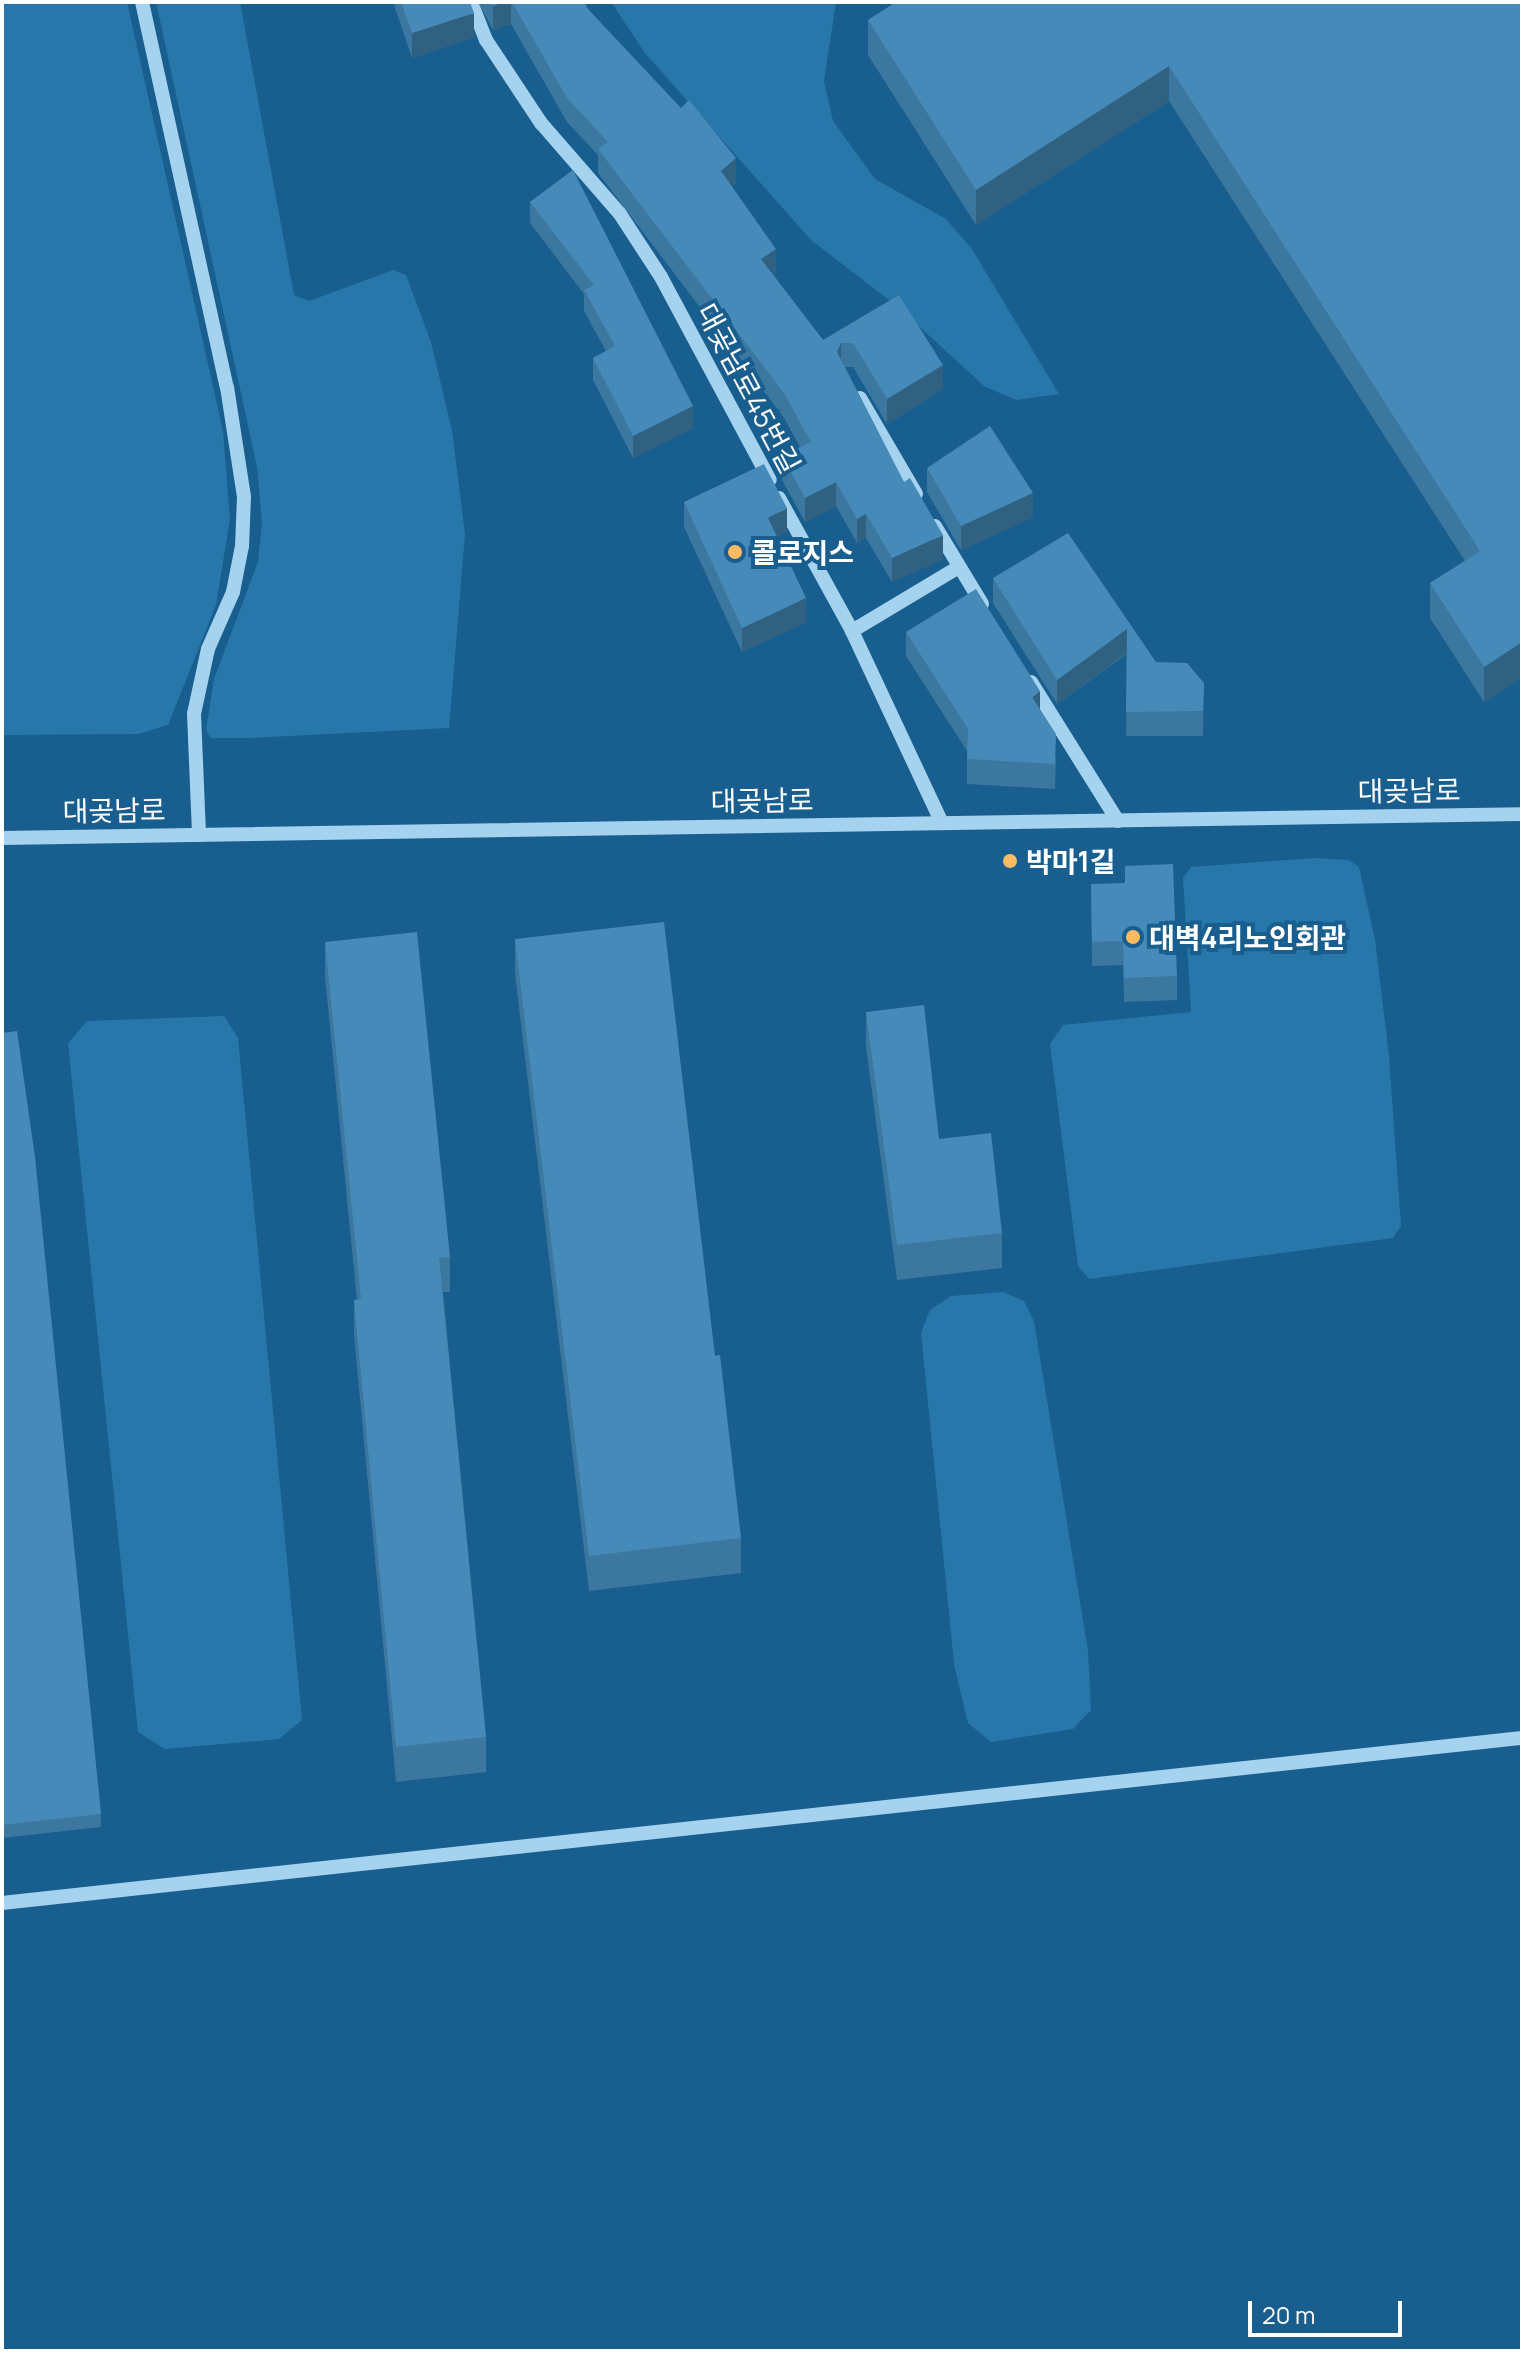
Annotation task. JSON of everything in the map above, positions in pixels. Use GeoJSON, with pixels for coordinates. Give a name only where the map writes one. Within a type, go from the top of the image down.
{"type":"FeatureCollection","features":[{"type":"Feature","properties":{"kind":"street"},"geometry":{"type":"LineString","coordinates":[[142,2],[227,387],[244,497],[242,546],[233,592],[208,649],[194,714],[199,835]]}},
{"type":"Feature","properties":{"kind":"street","name":"대곶남로45번길"},"geometry":{"type":"LineString","coordinates":[[471,2],[486,40],[541,123],[620,214],[661,277],[852,631],[942,823]]}},
{"type":"Feature","properties":{"kind":"street"},"geometry":{"type":"LineString","coordinates":[[854,387],[992,620]]}},
{"type":"Feature","properties":{"kind":"street"},"geometry":{"type":"LineString","coordinates":[[852,631],[959,567]]}},
{"type":"Feature","properties":{"kind":"street"},"geometry":{"type":"LineString","coordinates":[[1025,672],[1118,821]]}},
{"type":"Feature","properties":{"kind":"street","name":"대곶남로"},"geometry":{"type":"LineString","coordinates":[[2,838],[1522,814]]}},
{"type":"Feature","properties":{"kind":"street"},"geometry":{"type":"LineString","coordinates":[[2,1903],[1522,1738]]}},
{"type":"Feature","properties":{"kind":"shaded area"},"geometry":{"type":"Polygon","coordinates":[[[2,2],[127,2],[223,431],[230,519],[216,605],[168,725],[139,734],[2,735],[2,2]]]}},
{"type":"Feature","properties":{"kind":"shaded area"},"geometry":{"type":"Polygon","coordinates":[[[156,2],[240,2],[294,295],[309,301],[393,270],[406,275],[431,342],[452,431],[465,534],[449,728],[251,738],[211,738],[206,730],[214,679],[258,562],[262,522],[257,467],[156,2]]]}},
{"type":"Feature","properties":{"kind":"shaded area"},"geometry":{"type":"Polygon","coordinates":[[[611,2],[836,2],[824,81],[833,121],[875,179],[946,219],[972,249],[1059,394],[1016,400],[984,386],[898,307],[811,240],[645,53],[611,2]]]}},
{"type":"Feature","properties":{"kind":"shaded area"},"geometry":{"type":"Polygon","coordinates":[[[1314,858],[1349,860],[1359,867],[1375,940],[1389,1056],[1401,1226],[1393,1238],[1089,1279],[1078,1266],[1050,1044],[1063,1025],[1191,1012],[1183,878],[1191,867],[1314,858]]]}},
{"type":"Feature","properties":{"kind":"shaded area"},"geometry":{"type":"Polygon","coordinates":[[[224,1016],[238,1038],[302,1720],[279,1739],[165,1749],[138,1732],[68,1043],[87,1021],[224,1016]]]}},
{"type":"Feature","properties":{"kind":"shaded area"},"geometry":{"type":"Polygon","coordinates":[[[1003,1292],[1024,1301],[1034,1321],[1088,1651],[1091,1710],[1073,1729],[991,1742],[968,1723],[954,1664],[921,1333],[930,1310],[951,1296],[1003,1292]]]}},
{"type":"Feature","properties":{"kind":"building"},"geometry":{"type":"Polygon","coordinates":[[[401,2],[470,2],[474,13],[412,33],[401,2]]]}},
{"type":"Feature","properties":{"kind":"building"},"geometry":{"type":"Polygon","coordinates":[[[512,2],[585,2],[587,8],[681,108],[689,100],[736,158],[721,171],[776,249],[761,259],[823,340],[899,295],[943,365],[887,399],[853,343],[841,343],[837,352],[904,482],[910,478],[943,535],[892,558],[866,514],[857,519],[836,482],[805,498],[782,456],[811,442],[784,393],[598,149],[608,142],[567,98],[512,2]]]}},
{"type":"Feature","properties":{"kind":"building"},"geometry":{"type":"Polygon","coordinates":[[[896,2],[1522,2],[1522,642],[1484,667],[1430,583],[1480,551],[1169,66],[976,190],[868,20],[896,2]]]}},
{"type":"Feature","properties":{"kind":"building"},"geometry":{"type":"Polygon","coordinates":[[[573,170],[693,406],[633,436],[593,358],[615,346],[584,290],[594,285],[530,202],[573,170]]]}},
{"type":"Feature","properties":{"kind":"building"},"geometry":{"type":"Polygon","coordinates":[[[990,426],[1033,493],[961,526],[927,468],[990,426]]]}},
{"type":"Feature","properties":{"kind":"building"},"geometry":{"type":"Polygon","coordinates":[[[764,464],[787,508],[768,518],[806,598],[742,628],[684,502],[764,464]]]}},
{"type":"Feature","properties":{"kind":"building"},"geometry":{"type":"Polygon","coordinates":[[[1068,533],[1156,662],[1187,663],[1204,683],[1203,711],[1126,712],[1127,629],[1057,680],[993,578],[1068,533]]]}},
{"type":"Feature","properties":{"kind":"building"},"geometry":{"type":"Polygon","coordinates":[[[976,589],[1040,691],[1032,697],[1056,734],[1055,764],[967,759],[968,729],[906,632],[976,589]]]}},
{"type":"Feature","properties":{"kind":"building","name":"대벽4리노인회관"},"geometry":{"type":"Polygon","coordinates":[[[1173,864],[1177,976],[1124,978],[1123,941],[1092,942],[1091,884],[1125,883],[1125,866],[1173,864]]]}},
{"type":"Feature","properties":{"kind":"building"},"geometry":{"type":"Polygon","coordinates":[[[664,922],[715,1356],[720,1355],[741,1538],[589,1556],[515,939],[664,922]]]}},
{"type":"Feature","properties":{"kind":"building"},"geometry":{"type":"Polygon","coordinates":[[[417,932],[450,1257],[439,1258],[486,1737],[396,1747],[354,1300],[361,1299],[325,942],[417,932]]]}},
{"type":"Feature","properties":{"kind":"building"},"geometry":{"type":"Polygon","coordinates":[[[924,1005],[939,1139],[991,1133],[1002,1233],[897,1245],[866,1012],[924,1005]]]}},
{"type":"Feature","properties":{"kind":"building"},"geometry":{"type":"Polygon","coordinates":[[[17,1031],[35,1157],[101,1814],[2,1825],[2,1033],[17,1031]]]}},
{"type":"Feature","properties":{"kind":"place","name":"콜로지스"},"geometry":{"type":"Point","coordinates":[735,552]}},
{"type":"Feature","properties":{"kind":"place","name":"박마1길"},"geometry":{"type":"Point","coordinates":[1010,861]}},
{"type":"Feature","properties":{"kind":"place","name":"대벽4리노인회관"},"geometry":{"type":"Point","coordinates":[1133,937]}}]}
